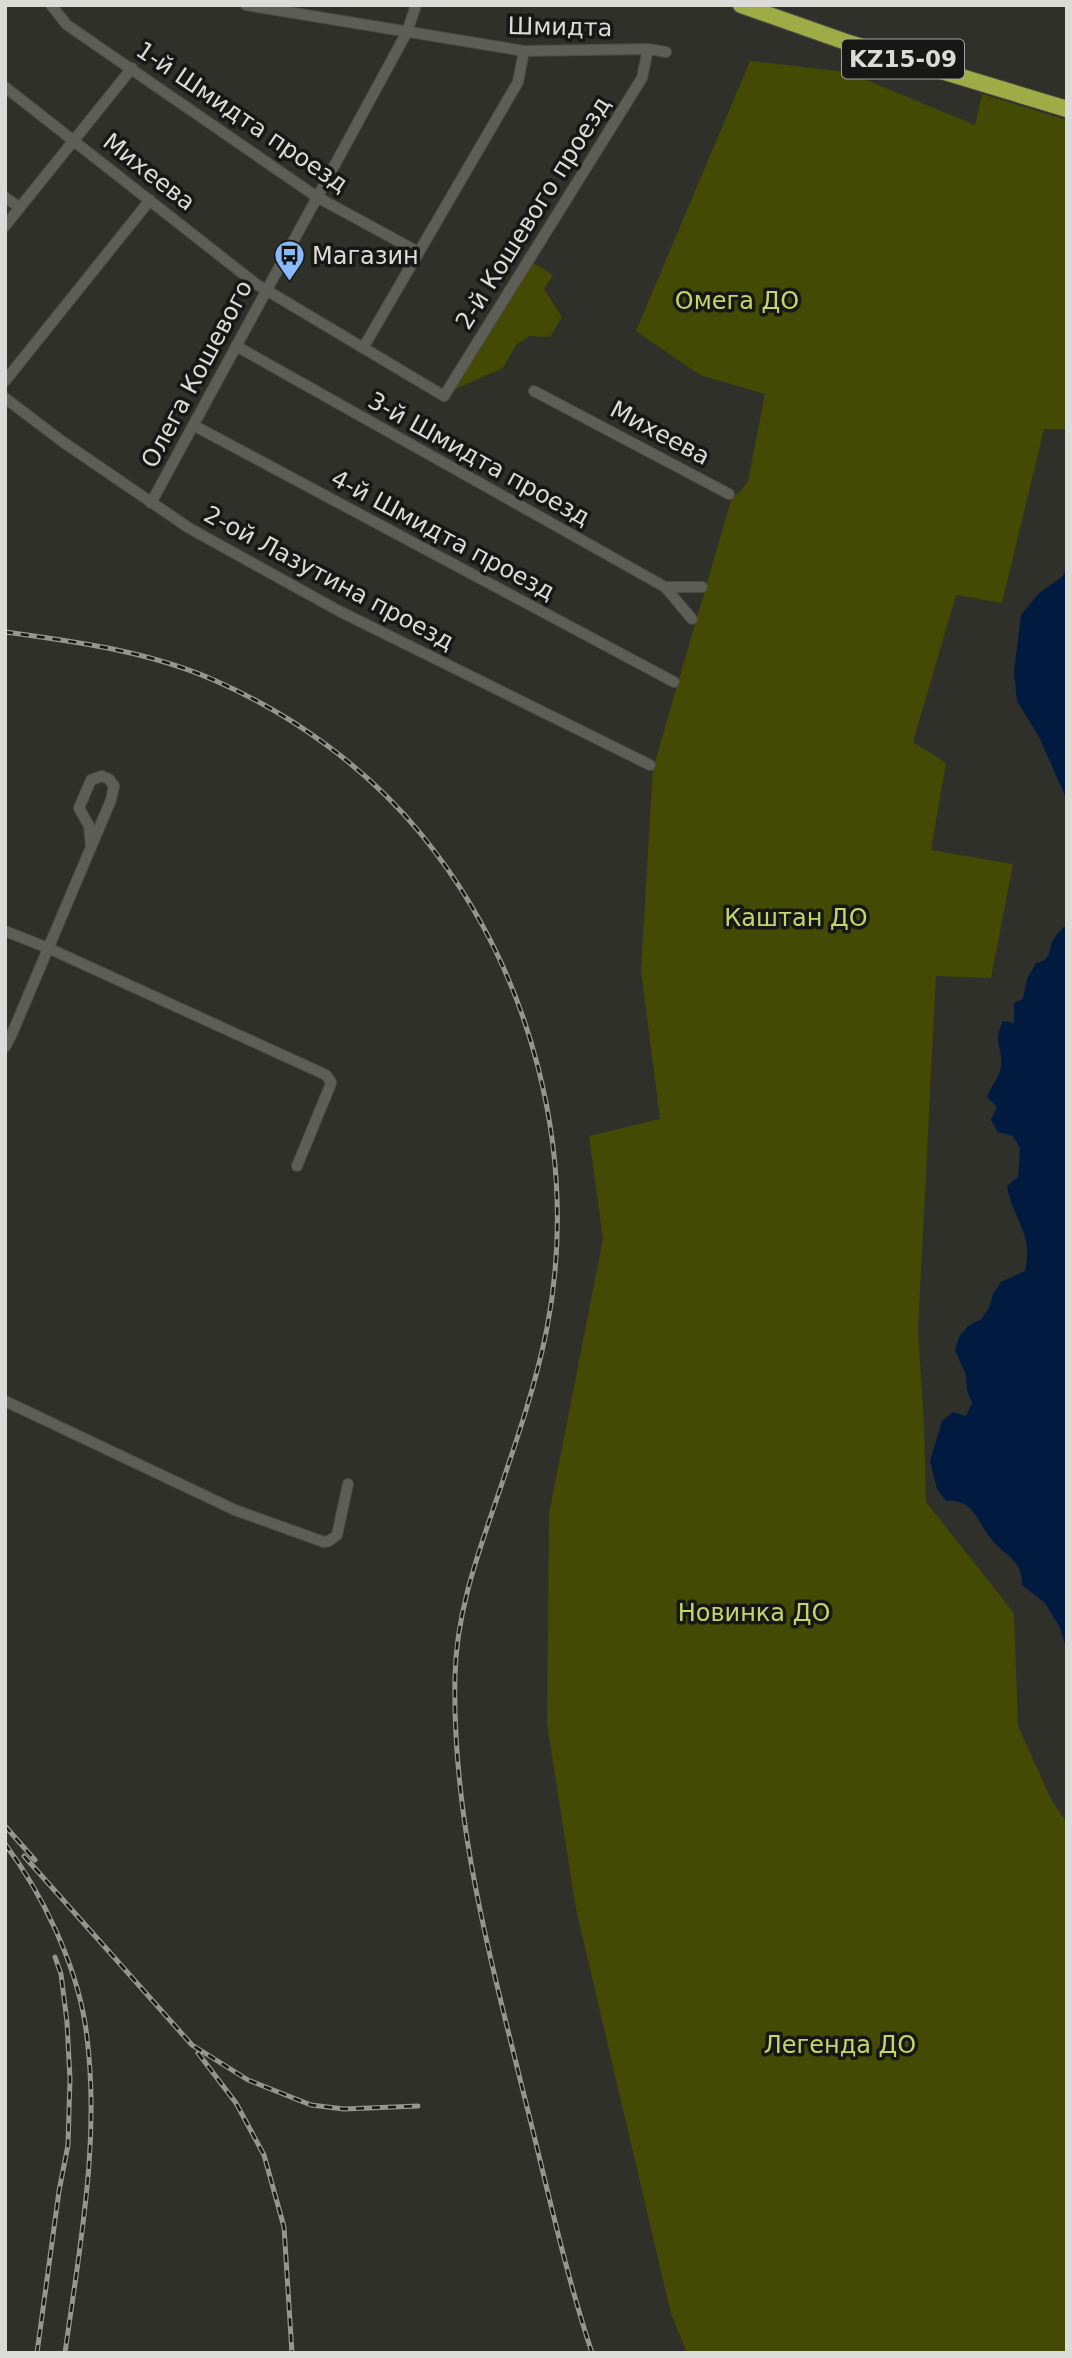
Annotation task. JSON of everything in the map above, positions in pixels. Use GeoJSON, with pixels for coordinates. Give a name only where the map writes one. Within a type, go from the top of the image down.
{"type":"FeatureCollection","features":[{"type":"Feature","properties":{"kind":"highway","name":"KZ15-09"},"geometry":{"type":"LineString","coordinates":[[741,5],[849,43],[1067,109]]}},
{"type":"Feature","properties":{"kind":"street","name":"1-й Шмидта проезд"},"geometry":{"type":"LineString","coordinates":[[51,5],[67,25],[317,197],[418,252]]}},
{"type":"Feature","properties":{"kind":"street","name":"Шмидта"},"geometry":{"type":"LineString","coordinates":[[246,5],[524,51],[648,49],[666,52]]}},
{"type":"Feature","properties":{"kind":"street","name":"Олега Кошевого"},"geometry":{"type":"LineString","coordinates":[[151,503],[407,32],[416,5]]}},
{"type":"Feature","properties":{"kind":"street","name":"2-й Кошевого проезд"},"geometry":{"type":"LineString","coordinates":[[363,348],[444,396],[642,78],[648,49]]}},
{"type":"Feature","properties":{"kind":"street"},"geometry":{"type":"LineString","coordinates":[[266,291],[363,348],[518,82],[524,51]]}},
{"type":"Feature","properties":{"kind":"street"},"geometry":{"type":"LineString","coordinates":[[5,226],[132,68]]}},
{"type":"Feature","properties":{"kind":"street","name":"Михеева"},"geometry":{"type":"LineString","coordinates":[[5,87],[266,291]]}},
{"type":"Feature","properties":{"kind":"street"},"geometry":{"type":"LineString","coordinates":[[5,197],[20,208]]}},
{"type":"Feature","properties":{"kind":"street"},"geometry":{"type":"LineString","coordinates":[[5,381],[150,200]]}},
{"type":"Feature","properties":{"kind":"street","name":"3-й Шмидта проезд"},"geometry":{"type":"LineString","coordinates":[[236,346],[665,587],[692,619]]}},
{"type":"Feature","properties":{"kind":"street","name":"Михеева"},"geometry":{"type":"LineString","coordinates":[[534,391],[729,494]]}},
{"type":"Feature","properties":{"kind":"street","name":"2-ой Лазутина проезд"},"geometry":{"type":"LineString","coordinates":[[5,398],[63,442],[189,528],[339,611],[650,765]]}},
{"type":"Feature","properties":{"kind":"street","name":"4-й Шмидта проезд"},"geometry":{"type":"LineString","coordinates":[[193,425],[674,682]]}},
{"type":"Feature","properties":{"kind":"street"},"geometry":{"type":"LineString","coordinates":[[665,587],[702,587]]}},
{"type":"Feature","properties":{"kind":"street"},"geometry":{"type":"LineString","coordinates":[[5,1047],[48,948],[91,846],[114,789],[109,779],[102,776],[91,780],[79,808],[89,826],[91,846]]}},
{"type":"Feature","properties":{"kind":"street"},"geometry":{"type":"LineString","coordinates":[[5,931],[48,948],[329,1079],[330,1086],[297,1166]]}},
{"type":"Feature","properties":{"kind":"street"},"geometry":{"type":"LineString","coordinates":[[5,1401],[234,1510],[324,1542],[337,1535],[348,1483]]}},
{"type":"Feature","properties":{"kind":"green space"},"geometry":{"type":"Polygon","coordinates":[[[750,61],[847,72],[975,125],[982,94],[1067,120],[1067,429],[1044,429],[1002,603],[956,595],[913,742],[946,763],[931,850],[1013,864],[991,978],[936,976],[918,1330],[926,1502],[1014,1613],[1018,1726],[1052,1801],[1067,1823],[1067,2353],[687,2353],[671,2314],[576,1909],[547,1724],[549,1514],[603,1239],[589,1136],[660,1119],[641,970],[653,769],[732,497],[740,492],[748,481],[765,394],[700,375],[636,331],[750,61]]]}},
{"type":"Feature","properties":{"kind":"green space"},"geometry":{"type":"Polygon","coordinates":[[[532,262],[553,275],[544,289],[562,317],[550,337],[529,336],[516,345],[503,368],[453,390],[532,262]]]}},
{"type":"Feature","properties":{"kind":"water"},"geometry":{"type":"Polygon","coordinates":[[[1067,569],[1067,800],[1039,737],[1017,701],[1014,672],[1021,615],[1039,593],[1062,577],[1067,569]]]}},
{"type":"Feature","properties":{"kind":"water"},"geometry":{"type":"Polygon","coordinates":[[[1067,924],[1067,1650],[1060,1628],[1045,1603],[1022,1585],[1020,1570],[1013,1560],[993,1541],[969,1508],[956,1501],[946,1501],[937,1489],[930,1461],[942,1421],[953,1412],[966,1416],[972,1403],[967,1390],[966,1375],[955,1350],[959,1337],[968,1326],[981,1319],[1001,1282],[1025,1271],[1025,1236],[1007,1186],[1018,1177],[1020,1148],[1013,1136],[998,1132],[991,1120],[997,1107],[987,1097],[1001,1065],[998,1036],[1003,1021],[1014,1023],[1014,1003],[1023,999],[1027,979],[1036,963],[1045,960],[1055,937],[1067,924]]]}},
{"type":"Feature","properties":{"kind":"railway"},"geometry":{"type":"LineString","coordinates":[[5,632],[112,649],[191,671],[273,710],[327,746],[377,787],[421,834],[460,887],[492,944],[518,1004],[538,1067],[551,1132],[557,1197],[556,1263],[547,1328],[536,1373],[463,1611],[456,1655],[456,1729],[459,1780],[474,1882],[563,2253],[592,2353]]}},
{"type":"Feature","properties":{"kind":"railway"},"geometry":{"type":"LineString","coordinates":[[5,1826],[35,1860]]}},
{"type":"Feature","properties":{"kind":"railway"},"geometry":{"type":"LineString","coordinates":[[5,1844],[32,1884],[65,1952],[80,2000],[90,2064],[87,2188],[65,2353]]}},
{"type":"Feature","properties":{"kind":"railway"},"geometry":{"type":"LineString","coordinates":[[24,1856],[192,2045],[248,2080],[311,2105],[344,2109],[418,2106]]}},
{"type":"Feature","properties":{"kind":"railway"},"geometry":{"type":"LineString","coordinates":[[37,2353],[59,2191],[68,2145],[70,2079],[67,2022],[61,1974],[55,1957]]}},
{"type":"Feature","properties":{"kind":"railway"},"geometry":{"type":"LineString","coordinates":[[198,2053],[236,2103],[264,2155],[284,2227],[292,2353]]}},
{"type":"Feature","properties":{"kind":"place","name":"Магазин"},"geometry":{"type":"Point","coordinates":[289,283]}},
{"type":"Feature","properties":{"kind":"park label","name":"Омега ДО"},"geometry":{"type":"Point","coordinates":[737,301]}},
{"type":"Feature","properties":{"kind":"park label","name":"Каштан ДО"},"geometry":{"type":"Point","coordinates":[796,918]}},
{"type":"Feature","properties":{"kind":"park label","name":"Новинка ДО"},"geometry":{"type":"Point","coordinates":[754,1613]}},
{"type":"Feature","properties":{"kind":"park label","name":"Легенда ДО"},"geometry":{"type":"Point","coordinates":[840,2045]}}]}
